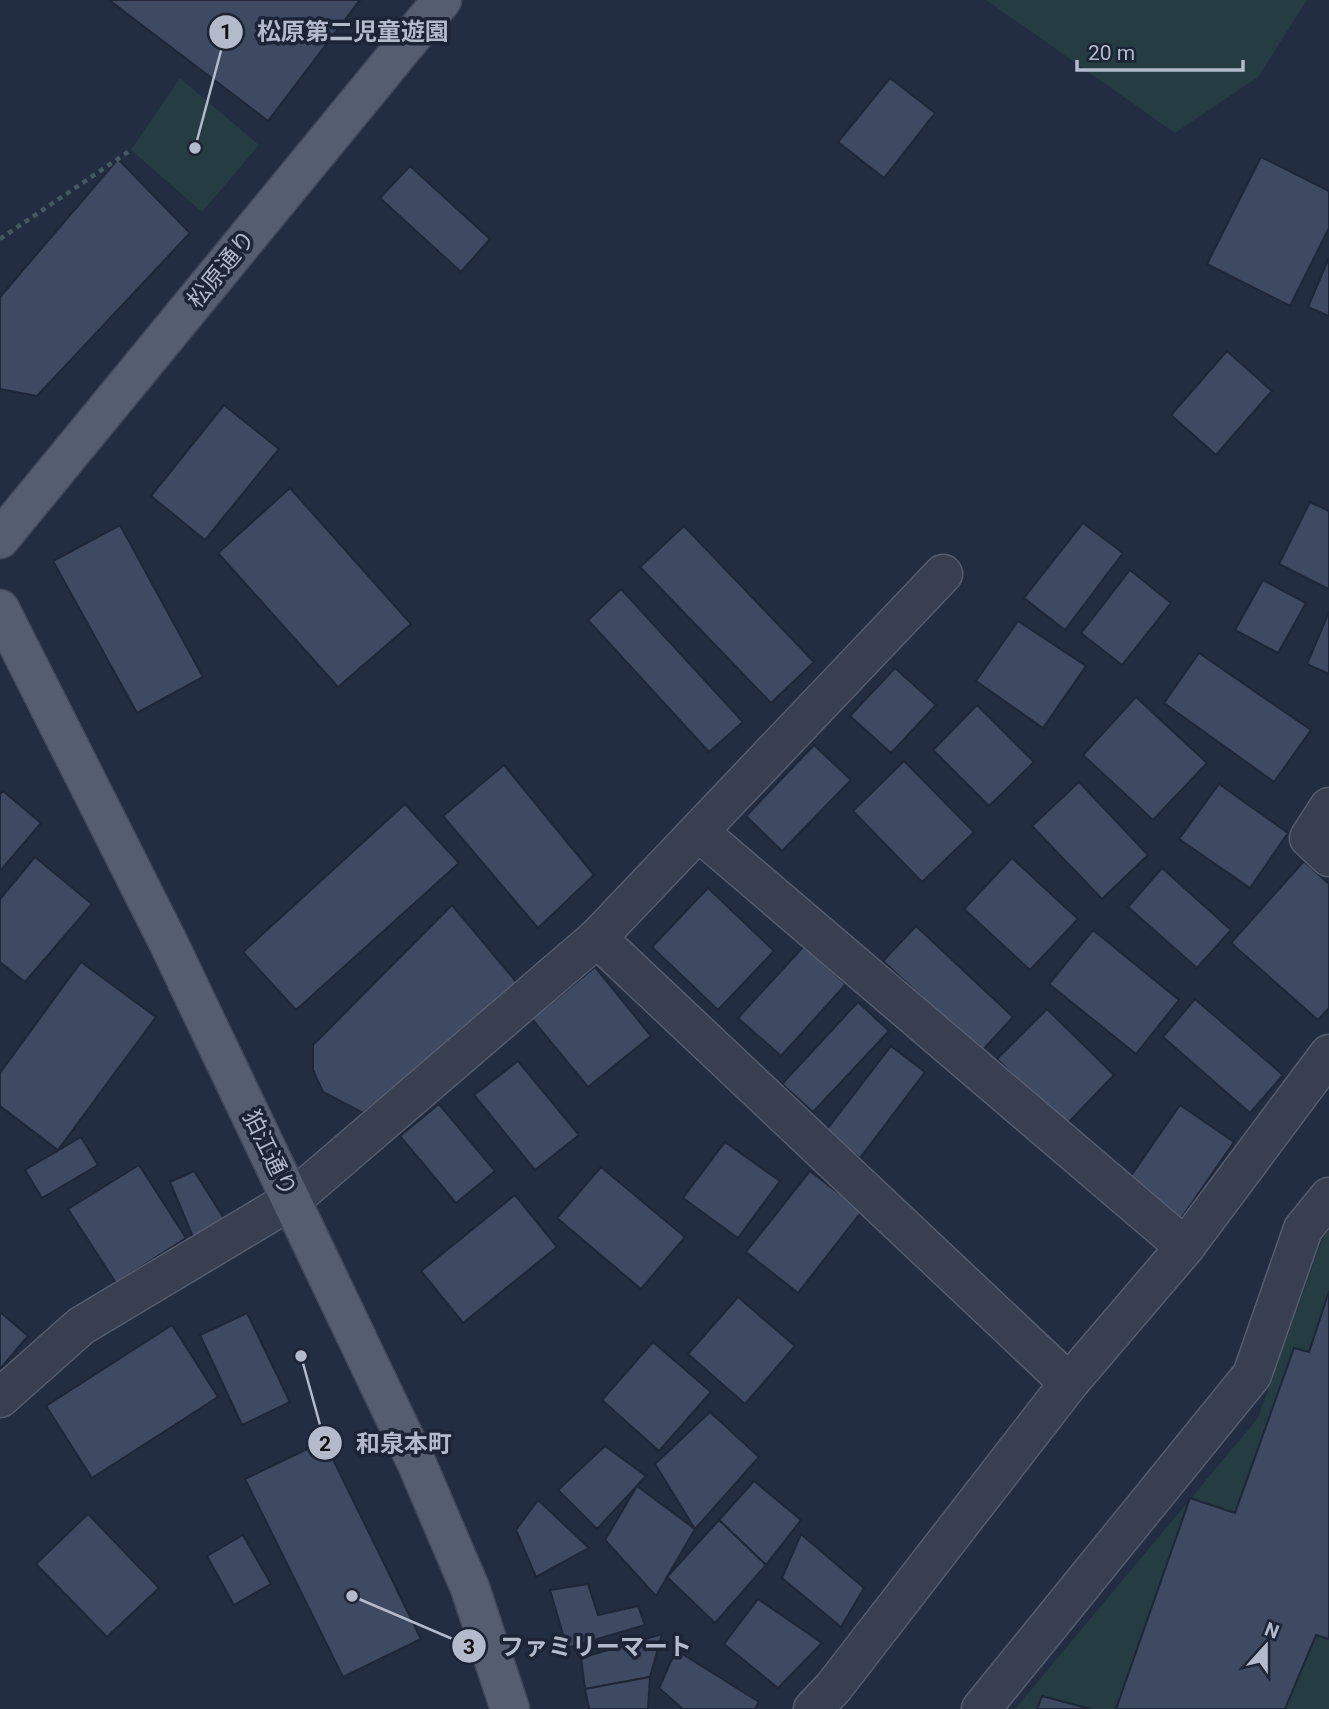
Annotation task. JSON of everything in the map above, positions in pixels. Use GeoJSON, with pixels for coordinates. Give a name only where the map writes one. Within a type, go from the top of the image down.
{"type":"FeatureCollection","features":[{"type":"Feature","properties":{"kind":"main road","name":"松原通り"},"geometry":{"type":"LineString","coordinates":[[0,539],[442,0]]}},
{"type":"Feature","properties":{"kind":"main road","name":"狛江通り"},"geometry":{"type":"LineString","coordinates":[[0,609],[168,942],[293,1199],[411,1452],[465,1576],[510,1709]]}},
{"type":"Feature","properties":{"kind":"street"},"geometry":{"type":"LineString","coordinates":[[0,1398],[81,1326],[293,1199],[597,938],[943,574]]}},
{"type":"Feature","properties":{"kind":"street"},"geometry":{"type":"LineString","coordinates":[[1329,807],[1308,838],[1329,857]]}},
{"type":"Feature","properties":{"kind":"street"},"geometry":{"type":"LineString","coordinates":[[699,833],[1185,1247]]}},
{"type":"Feature","properties":{"kind":"street"},"geometry":{"type":"LineString","coordinates":[[597,938],[1069,1383]]}},
{"type":"Feature","properties":{"kind":"street"},"geometry":{"type":"LineString","coordinates":[[813,1709],[833,1688],[1069,1383],[1185,1247],[1329,1054]]}},
{"type":"Feature","properties":{"kind":"street"},"geometry":{"type":"LineString","coordinates":[[981,1709],[1252,1375],[1303,1229],[1329,1197]]}},
{"type":"Feature","properties":{"kind":"path"},"geometry":{"type":"LineString","coordinates":[[0,239],[131,150]]}},
{"type":"Feature","properties":{"kind":"green space"},"geometry":{"type":"Polygon","coordinates":[[[986,0],[1307,0],[1258,77],[1175,133],[986,0]]]}},
{"type":"Feature","properties":{"kind":"green space"},"geometry":{"type":"Polygon","coordinates":[[[180,78],[259,145],[202,212],[131,150],[180,78]]]}},
{"type":"Feature","properties":{"kind":"green space"},"geometry":{"type":"Polygon","coordinates":[[[1329,1230],[1329,1709],[1015,1709],[1258,1418],[1322,1240],[1329,1230]]]}},
{"type":"Feature","properties":{"kind":"building"},"geometry":{"type":"Polygon","coordinates":[[[109,0],[360,0],[268,121],[109,0]]]}},
{"type":"Feature","properties":{"kind":"building"},"geometry":{"type":"Polygon","coordinates":[[[890,78],[935,113],[884,178],[838,142],[890,78]]]}},
{"type":"Feature","properties":{"kind":"building"},"geometry":{"type":"Polygon","coordinates":[[[1261,157],[1329,191],[1329,228],[1290,306],[1207,264],[1261,157]]]}},
{"type":"Feature","properties":{"kind":"building"},"geometry":{"type":"Polygon","coordinates":[[[118,159],[190,233],[37,396],[0,389],[0,297],[118,159]]]}},
{"type":"Feature","properties":{"kind":"building"},"geometry":{"type":"Polygon","coordinates":[[[410,166],[490,239],[461,272],[380,198],[410,166]]]}},
{"type":"Feature","properties":{"kind":"building"},"geometry":{"type":"Polygon","coordinates":[[[1329,258],[1329,316],[1308,307],[1329,258]]]}},
{"type":"Feature","properties":{"kind":"building"},"geometry":{"type":"Polygon","coordinates":[[[1227,351],[1272,391],[1216,455],[1171,415],[1227,351]]]}},
{"type":"Feature","properties":{"kind":"building"},"geometry":{"type":"Polygon","coordinates":[[[224,405],[279,449],[205,540],[151,496],[224,405]]]}},
{"type":"Feature","properties":{"kind":"building"},"geometry":{"type":"Polygon","coordinates":[[[290,488],[411,624],[338,687],[218,553],[290,488]]]}},
{"type":"Feature","properties":{"kind":"building"},"geometry":{"type":"Polygon","coordinates":[[[1310,502],[1329,511],[1329,589],[1279,564],[1310,502]]]}},
{"type":"Feature","properties":{"kind":"building"},"geometry":{"type":"Polygon","coordinates":[[[1083,523],[1123,553],[1065,630],[1024,598],[1083,523]]]}},
{"type":"Feature","properties":{"kind":"building"},"geometry":{"type":"Polygon","coordinates":[[[120,525],[203,677],[137,713],[53,561],[120,525]]]}},
{"type":"Feature","properties":{"kind":"building"},"geometry":{"type":"Polygon","coordinates":[[[684,526],[814,662],[771,703],[640,567],[684,526]]]}},
{"type":"Feature","properties":{"kind":"building"},"geometry":{"type":"Polygon","coordinates":[[[1130,570],[1171,603],[1122,665],[1081,633],[1130,570]]]}},
{"type":"Feature","properties":{"kind":"building"},"geometry":{"type":"Polygon","coordinates":[[[1263,580],[1306,603],[1278,653],[1235,630],[1263,580]]]}},
{"type":"Feature","properties":{"kind":"building"},"geometry":{"type":"Polygon","coordinates":[[[621,589],[743,722],[709,752],[588,620],[621,589]]]}},
{"type":"Feature","properties":{"kind":"building"},"geometry":{"type":"Polygon","coordinates":[[[1329,612],[1329,674],[1307,664],[1329,612]]]}},
{"type":"Feature","properties":{"kind":"building"},"geometry":{"type":"Polygon","coordinates":[[[1018,621],[1086,666],[1043,728],[976,681],[1018,621]]]}},
{"type":"Feature","properties":{"kind":"building"},"geometry":{"type":"Polygon","coordinates":[[[1199,653],[1311,730],[1274,782],[1164,703],[1199,653]]]}},
{"type":"Feature","properties":{"kind":"building"},"geometry":{"type":"Polygon","coordinates":[[[895,668],[936,705],[891,753],[850,716],[895,668]]]}},
{"type":"Feature","properties":{"kind":"building"},"geometry":{"type":"Polygon","coordinates":[[[1136,697],[1207,763],[1153,820],[1083,755],[1136,697]]]}},
{"type":"Feature","properties":{"kind":"building"},"geometry":{"type":"Polygon","coordinates":[[[977,705],[1034,762],[989,806],[933,750],[977,705]]]}},
{"type":"Feature","properties":{"kind":"building"},"geometry":{"type":"Polygon","coordinates":[[[814,745],[851,780],[782,851],[746,816],[814,745]]]}},
{"type":"Feature","properties":{"kind":"building"},"geometry":{"type":"Polygon","coordinates":[[[904,761],[974,832],[922,882],[853,811],[904,761]]]}},
{"type":"Feature","properties":{"kind":"building"},"geometry":{"type":"Polygon","coordinates":[[[504,765],[594,875],[538,928],[443,816],[504,765]]]}},
{"type":"Feature","properties":{"kind":"building"},"geometry":{"type":"Polygon","coordinates":[[[1079,782],[1148,855],[1102,899],[1032,826],[1079,782]]]}},
{"type":"Feature","properties":{"kind":"building"},"geometry":{"type":"Polygon","coordinates":[[[1219,784],[1288,833],[1250,888],[1179,839],[1219,784]]]}},
{"type":"Feature","properties":{"kind":"building"},"geometry":{"type":"Polygon","coordinates":[[[3,791],[41,823],[0,871],[0,794],[3,791]]]}},
{"type":"Feature","properties":{"kind":"building"},"geometry":{"type":"Polygon","coordinates":[[[405,804],[459,863],[296,1010],[243,952],[405,804]]]}},
{"type":"Feature","properties":{"kind":"building"},"geometry":{"type":"Polygon","coordinates":[[[35,857],[92,904],[25,982],[0,962],[0,899],[35,857]]]}},
{"type":"Feature","properties":{"kind":"building"},"geometry":{"type":"Polygon","coordinates":[[[1012,858],[1078,919],[1030,970],[964,909],[1012,858]]]}},
{"type":"Feature","properties":{"kind":"building"},"geometry":{"type":"Polygon","coordinates":[[[1304,861],[1329,884],[1329,1008],[1318,1020],[1231,943],[1304,861]]]}},
{"type":"Feature","properties":{"kind":"building"},"geometry":{"type":"Polygon","coordinates":[[[1162,868],[1231,930],[1197,968],[1128,907],[1162,868]]]}},
{"type":"Feature","properties":{"kind":"building"},"geometry":{"type":"Polygon","coordinates":[[[708,888],[774,951],[718,1010],[652,947],[708,888]]]}},
{"type":"Feature","properties":{"kind":"building"},"geometry":{"type":"Polygon","coordinates":[[[452,905],[518,984],[363,1113],[323,1092],[313,1070],[313,1045],[452,905]]]}},
{"type":"Feature","properties":{"kind":"building"},"geometry":{"type":"Polygon","coordinates":[[[916,926],[1013,1017],[981,1052],[883,961],[916,926]]]}},
{"type":"Feature","properties":{"kind":"building"},"geometry":{"type":"Polygon","coordinates":[[[1093,930],[1179,1000],[1136,1054],[1049,984],[1093,930]]]}},
{"type":"Feature","properties":{"kind":"building"},"geometry":{"type":"Polygon","coordinates":[[[804,946],[846,984],[781,1056],[738,1018],[804,946]]]}},
{"type":"Feature","properties":{"kind":"building"},"geometry":{"type":"Polygon","coordinates":[[[81,962],[156,1017],[58,1150],[0,1106],[0,1073],[81,962]]]}},
{"type":"Feature","properties":{"kind":"building"},"geometry":{"type":"Polygon","coordinates":[[[595,967],[651,1036],[588,1087],[532,1019],[595,967]]]}},
{"type":"Feature","properties":{"kind":"building"},"geometry":{"type":"Polygon","coordinates":[[[1195,999],[1283,1075],[1250,1113],[1163,1037],[1195,999]]]}},
{"type":"Feature","properties":{"kind":"building"},"geometry":{"type":"Polygon","coordinates":[[[858,1002],[889,1031],[813,1112],[782,1084],[858,1002]]]}},
{"type":"Feature","properties":{"kind":"building"},"geometry":{"type":"Polygon","coordinates":[[[1047,1009],[1114,1075],[1065,1126],[997,1059],[1047,1009]]]}},
{"type":"Feature","properties":{"kind":"building"},"geometry":{"type":"Polygon","coordinates":[[[891,1046],[925,1072],[860,1158],[825,1132],[891,1046]]]}},
{"type":"Feature","properties":{"kind":"building"},"geometry":{"type":"Polygon","coordinates":[[[518,1061],[579,1135],[535,1170],[474,1095],[518,1061]]]}},
{"type":"Feature","properties":{"kind":"building"},"geometry":{"type":"Polygon","coordinates":[[[439,1104],[495,1171],[456,1203],[400,1136],[439,1104]]]}},
{"type":"Feature","properties":{"kind":"building"},"geometry":{"type":"Polygon","coordinates":[[[1180,1105],[1234,1142],[1180,1220],[1126,1183],[1180,1105]]]}},
{"type":"Feature","properties":{"kind":"building"},"geometry":{"type":"Polygon","coordinates":[[[81,1137],[98,1165],[42,1198],[25,1170],[81,1137]]]}},
{"type":"Feature","properties":{"kind":"building"},"geometry":{"type":"Polygon","coordinates":[[[725,1142],[780,1181],[738,1238],[683,1198],[725,1142]]]}},
{"type":"Feature","properties":{"kind":"building"},"geometry":{"type":"Polygon","coordinates":[[[139,1165],[186,1238],[116,1283],[68,1209],[139,1165]]]}},
{"type":"Feature","properties":{"kind":"building"},"geometry":{"type":"Polygon","coordinates":[[[601,1167],[685,1237],[641,1289],[557,1218],[601,1167]]]}},
{"type":"Feature","properties":{"kind":"building"},"geometry":{"type":"Polygon","coordinates":[[[194,1171],[225,1220],[193,1237],[170,1182],[194,1171]]]}},
{"type":"Feature","properties":{"kind":"building"},"geometry":{"type":"Polygon","coordinates":[[[810,1171],[862,1211],[798,1293],[746,1252],[810,1171]]]}},
{"type":"Feature","properties":{"kind":"building"},"geometry":{"type":"Polygon","coordinates":[[[515,1195],[557,1247],[463,1323],[421,1271],[515,1195]]]}},
{"type":"Feature","properties":{"kind":"building"},"geometry":{"type":"Polygon","coordinates":[[[1329,1291],[1329,1639],[1316,1635],[1285,1709],[1116,1709],[1190,1498],[1235,1513],[1294,1348],[1309,1352],[1329,1291]]]}},
{"type":"Feature","properties":{"kind":"building"},"geometry":{"type":"Polygon","coordinates":[[[738,1297],[795,1346],[745,1404],[688,1354],[738,1297]]]}},
{"type":"Feature","properties":{"kind":"building"},"geometry":{"type":"Polygon","coordinates":[[[0,1312],[28,1336],[0,1369],[0,1312]]]}},
{"type":"Feature","properties":{"kind":"building"},"geometry":{"type":"Polygon","coordinates":[[[247,1313],[290,1402],[242,1425],[200,1335],[247,1313]]]}},
{"type":"Feature","properties":{"kind":"building"},"geometry":{"type":"Polygon","coordinates":[[[172,1325],[218,1397],[92,1478],[46,1406],[172,1325]]]}},
{"type":"Feature","properties":{"kind":"building"},"geometry":{"type":"Polygon","coordinates":[[[653,1342],[711,1392],[659,1451],[602,1400],[653,1342]]]}},
{"type":"Feature","properties":{"kind":"building"},"geometry":{"type":"Polygon","coordinates":[[[710,1412],[759,1457],[695,1529],[655,1464],[710,1412]]]}},
{"type":"Feature","properties":{"kind":"building"},"geometry":{"type":"Polygon","coordinates":[[[324,1441],[421,1639],[343,1677],[245,1479],[324,1441]]]}},
{"type":"Feature","properties":{"kind":"building"},"geometry":{"type":"Polygon","coordinates":[[[605,1446],[646,1476],[597,1529],[558,1490],[605,1446]]]}},
{"type":"Feature","properties":{"kind":"building"},"geometry":{"type":"Polygon","coordinates":[[[754,1481],[801,1520],[766,1565],[719,1520],[754,1481]]]}},
{"type":"Feature","properties":{"kind":"building"},"geometry":{"type":"Polygon","coordinates":[[[637,1486],[695,1529],[656,1596],[605,1540],[637,1486]]]}},
{"type":"Feature","properties":{"kind":"building"},"geometry":{"type":"Polygon","coordinates":[[[538,1500],[589,1548],[536,1577],[516,1530],[538,1500]]]}},
{"type":"Feature","properties":{"kind":"building"},"geometry":{"type":"Polygon","coordinates":[[[88,1514],[159,1588],[107,1637],[36,1564],[88,1514]]]}},
{"type":"Feature","properties":{"kind":"building"},"geometry":{"type":"Polygon","coordinates":[[[719,1520],[766,1565],[715,1623],[667,1577],[719,1520]]]}},
{"type":"Feature","properties":{"kind":"building"},"geometry":{"type":"Polygon","coordinates":[[[801,1534],[864,1588],[841,1627],[782,1578],[801,1534]]]}},
{"type":"Feature","properties":{"kind":"building"},"geometry":{"type":"Polygon","coordinates":[[[243,1535],[271,1584],[234,1605],[207,1556],[243,1535]]]}},
{"type":"Feature","properties":{"kind":"building"},"geometry":{"type":"Polygon","coordinates":[[[588,1584],[598,1615],[638,1606],[645,1625],[567,1648],[550,1590],[588,1584]]]}},
{"type":"Feature","properties":{"kind":"building"},"geometry":{"type":"Polygon","coordinates":[[[758,1599],[822,1643],[778,1688],[724,1644],[758,1599]]]}},
{"type":"Feature","properties":{"kind":"building"},"geometry":{"type":"Polygon","coordinates":[[[662,1634],[650,1677],[585,1689],[581,1658],[662,1634]]]}},
{"type":"Feature","properties":{"kind":"building"},"geometry":{"type":"Polygon","coordinates":[[[676,1650],[759,1702],[755,1709],[683,1709],[659,1688],[676,1650]]]}},
{"type":"Feature","properties":{"kind":"building"},"geometry":{"type":"Polygon","coordinates":[[[650,1677],[648,1709],[589,1709],[585,1689],[650,1677]]]}},
{"type":"Feature","properties":{"kind":"building"},"geometry":{"type":"Polygon","coordinates":[[[1042,1696],[1090,1709],[1037,1709],[1042,1696]]]}},
{"type":"Feature","properties":{"kind":"place","name":"松原第二児童遊園"},"geometry":{"type":"Point","coordinates":[195,148]}},
{"type":"Feature","properties":{"kind":"place","name":"和泉本町"},"geometry":{"type":"Point","coordinates":[301,1356]}},
{"type":"Feature","properties":{"kind":"place","name":"ファミリーマート"},"geometry":{"type":"Point","coordinates":[352,1596]}}]}
